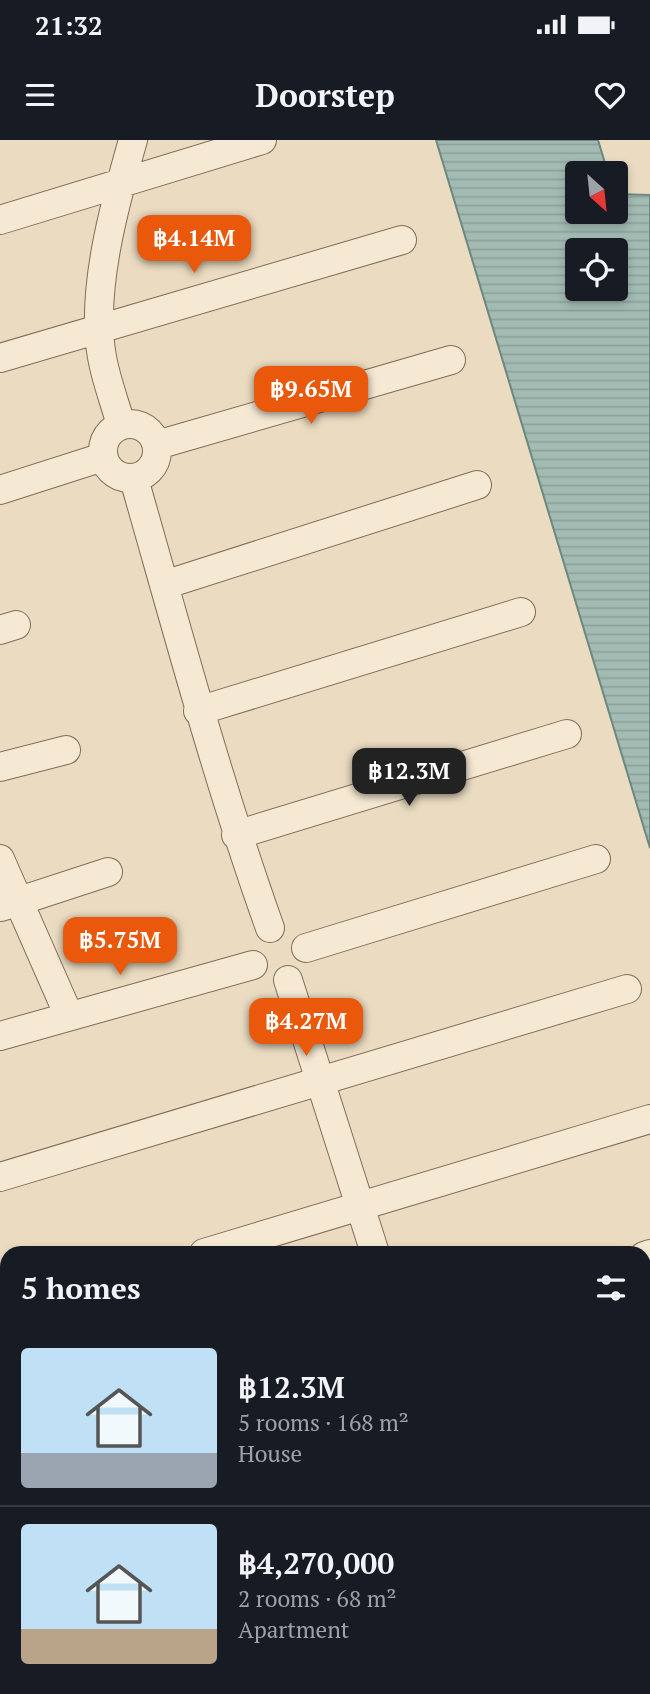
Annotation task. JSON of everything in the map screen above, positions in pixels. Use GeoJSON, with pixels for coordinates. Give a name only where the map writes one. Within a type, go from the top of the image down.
{"type":"FeatureCollection","features":[{"type":"Feature","properties":{"kind":"street"},"geometry":{"type":"LineString","coordinates":[[121,425],[102,358],[99,329],[110,227],[133,140]]}},
{"type":"Feature","properties":{"kind":"street"},"geometry":{"type":"LineString","coordinates":[[0,220],[262,140]]}},
{"type":"Feature","properties":{"kind":"street"},"geometry":{"type":"LineString","coordinates":[[0,358],[402,240]]}},
{"type":"Feature","properties":{"kind":"street"},"geometry":{"type":"LineString","coordinates":[[158,445],[451,360]]}},
{"type":"Feature","properties":{"kind":"street"},"geometry":{"type":"LineString","coordinates":[[121,425],[140,425],[154,436],[158,445],[155,463],[143,476],[134,479],[111,471],[103,457],[106,438],[121,425]]}},
{"type":"Feature","properties":{"kind":"street"},"geometry":{"type":"LineString","coordinates":[[0,491],[103,457]]}},
{"type":"Feature","properties":{"kind":"street"},"geometry":{"type":"LineString","coordinates":[[134,479],[198,711],[236,835],[270,928]]}},
{"type":"Feature","properties":{"kind":"street"},"geometry":{"type":"LineString","coordinates":[[164,585],[478,485]]}},
{"type":"Feature","properties":{"kind":"street"},"geometry":{"type":"LineString","coordinates":[[198,711],[521,612]]}},
{"type":"Feature","properties":{"kind":"street"},"geometry":{"type":"LineString","coordinates":[[236,835],[567,734]]}},
{"type":"Feature","properties":{"kind":"street"},"geometry":{"type":"LineString","coordinates":[[0,767],[66,750]]}},
{"type":"Feature","properties":{"kind":"street"},"geometry":{"type":"LineString","coordinates":[[0,859],[8,904],[69,1016]]}},
{"type":"Feature","properties":{"kind":"street"},"geometry":{"type":"LineString","coordinates":[[306,948],[596,859]]}},
{"type":"Feature","properties":{"kind":"street"},"geometry":{"type":"LineString","coordinates":[[8,904],[108,872]]}},
{"type":"Feature","properties":{"kind":"street"},"geometry":{"type":"LineString","coordinates":[[270,928],[288,928],[302,939],[306,948],[301,971],[288,980],[268,979],[253,965],[252,947],[256,939],[270,928]]}},
{"type":"Feature","properties":{"kind":"street"},"geometry":{"type":"LineString","coordinates":[[0,1036],[253,965]]}},
{"type":"Feature","properties":{"kind":"street"},"geometry":{"type":"LineString","coordinates":[[288,980],[373,1246]]}},
{"type":"Feature","properties":{"kind":"street"},"geometry":{"type":"LineString","coordinates":[[0,1177],[627,989]]}},
{"type":"Feature","properties":{"kind":"street"},"geometry":{"type":"LineString","coordinates":[[228,1246],[650,1119]]}},
{"type":"Feature","properties":{"kind":"water"},"geometry":{"type":"Polygon","coordinates":[[[436,140],[598,140],[604,161],[565,161],[565,224],[628,224],[628,194],[650,195],[650,848],[436,140]]]}}]}
